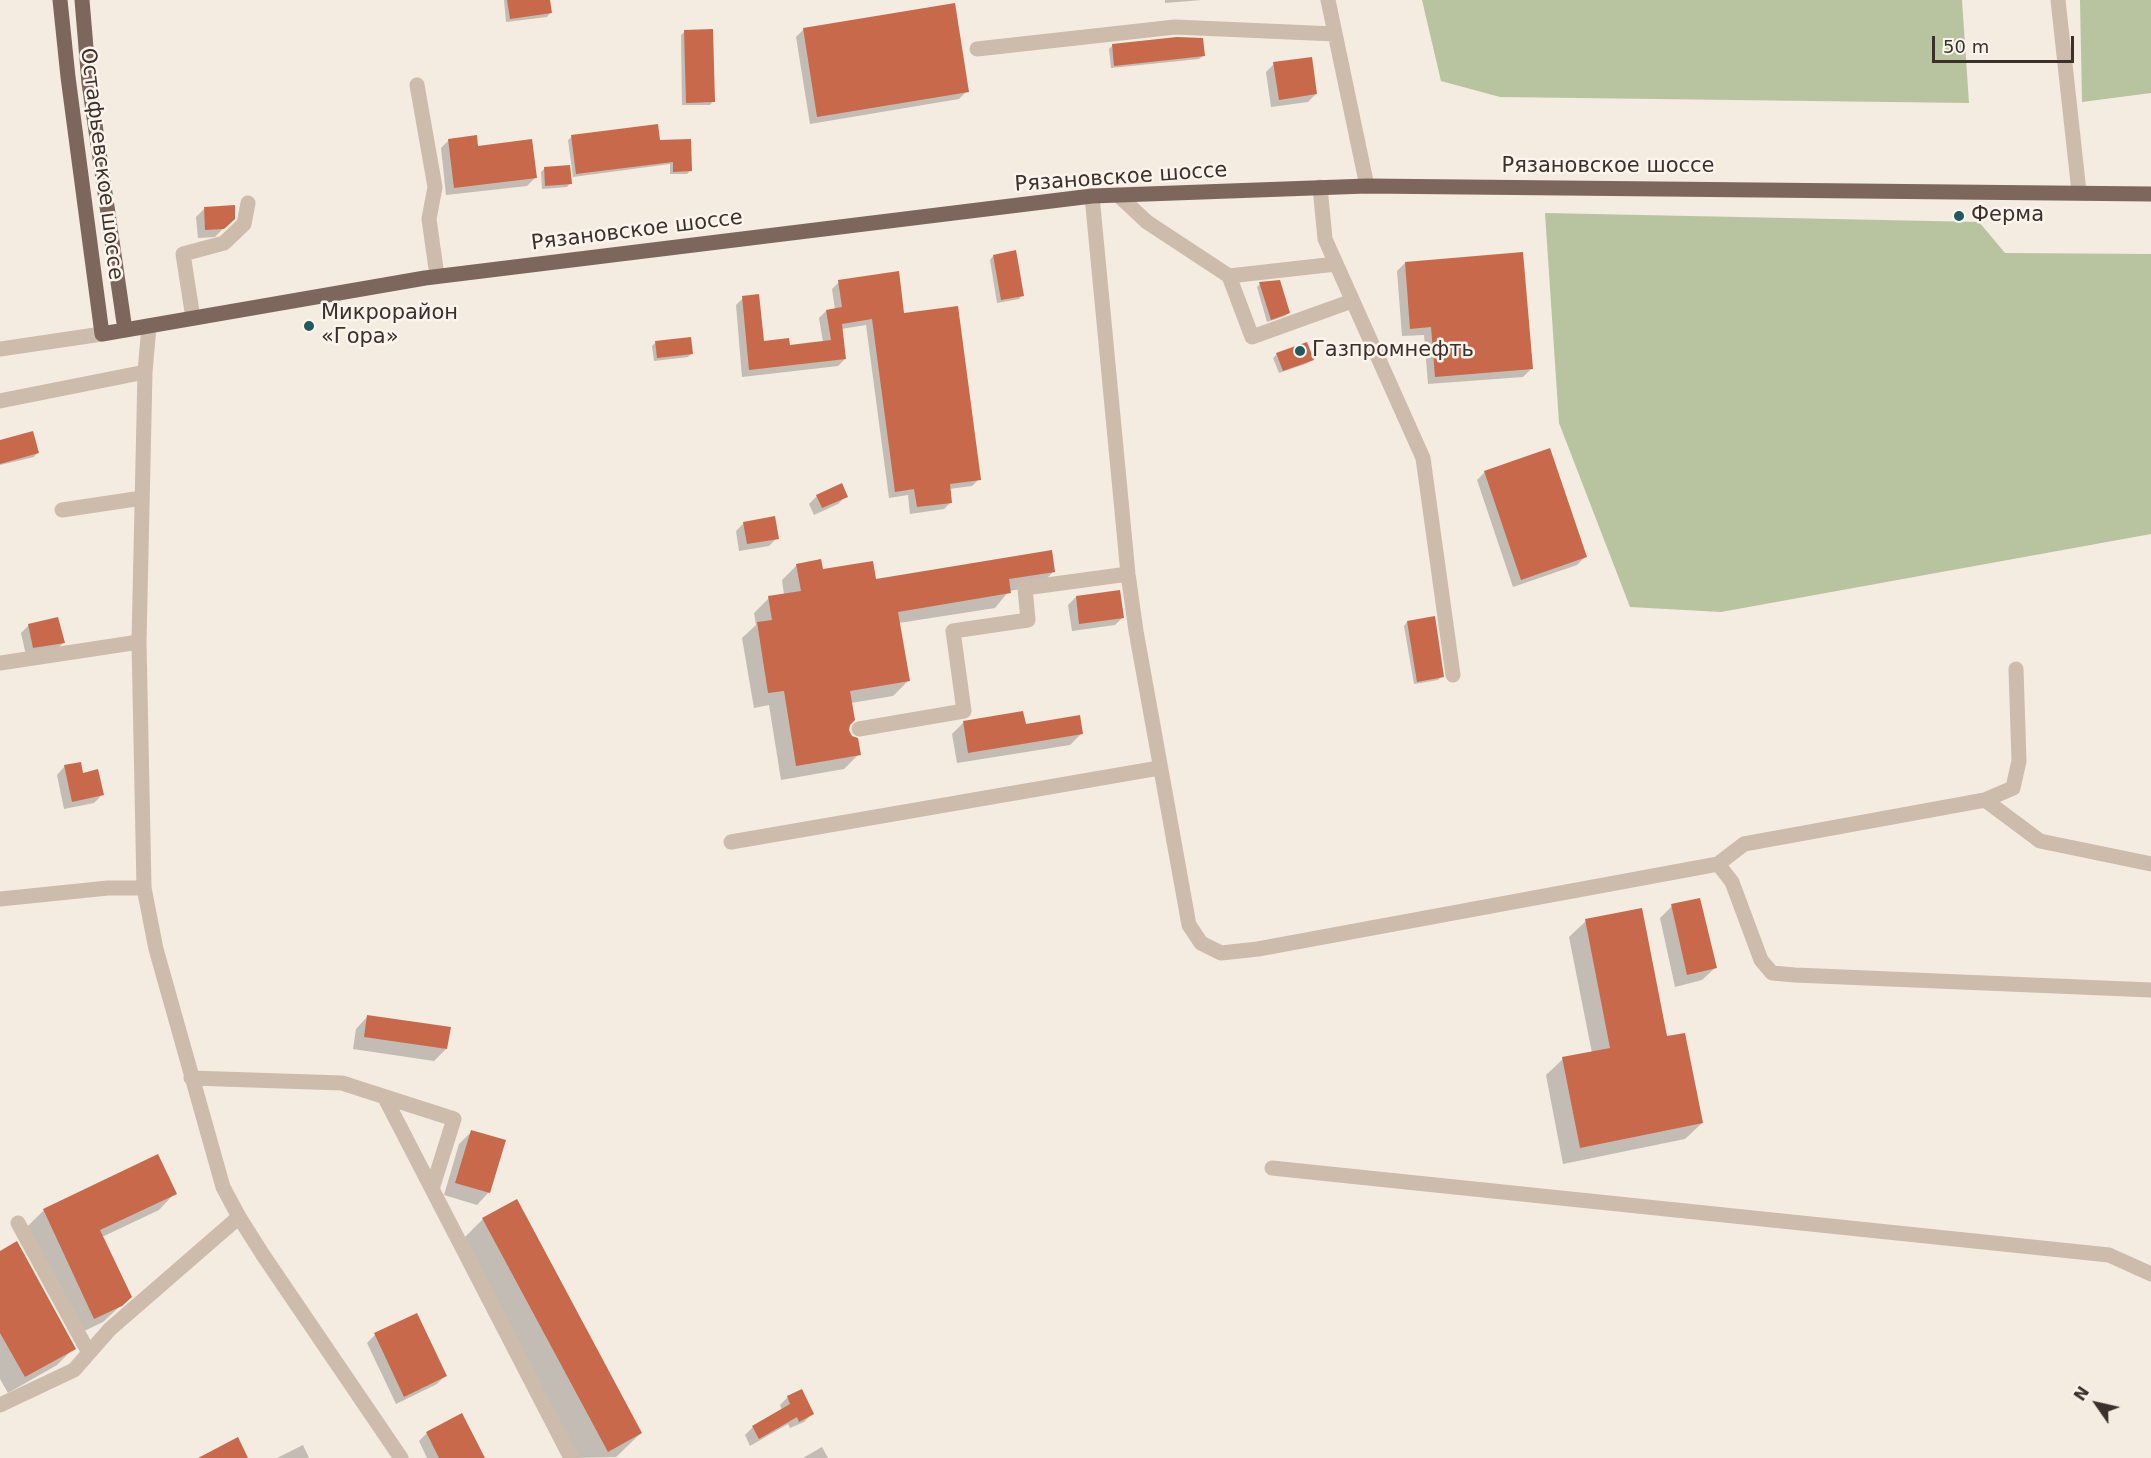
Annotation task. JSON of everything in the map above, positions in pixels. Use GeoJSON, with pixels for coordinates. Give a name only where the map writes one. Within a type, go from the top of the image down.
{"type":"FeatureCollection","features":[{"type":"Feature","properties":{"kind":"main road","name":"Остафьевское шоссе"},"geometry":{"type":"LineString","coordinates":[[60,0],[102,334]]}},
{"type":"Feature","properties":{"kind":"main road","name":"Остафьевское шоссе"},"geometry":{"type":"LineString","coordinates":[[82,0],[89,83],[124,330]]}},
{"type":"Feature","properties":{"kind":"main road","name":"Рязановское шоссе"},"geometry":{"type":"LineString","coordinates":[[102,334],[437,276],[1092,196],[1367,186],[2151,194]]}},
{"type":"Feature","properties":{"kind":"street"},"geometry":{"type":"LineString","coordinates":[[1328,0],[1367,186]]}},
{"type":"Feature","properties":{"kind":"street"},"geometry":{"type":"LineString","coordinates":[[2058,0],[2079,192]]}},
{"type":"Feature","properties":{"kind":"street"},"geometry":{"type":"LineString","coordinates":[[977,49],[1175,27],[1335,34]]}},
{"type":"Feature","properties":{"kind":"street"},"geometry":{"type":"LineString","coordinates":[[417,85],[435,187],[429,219],[437,276]]}},
{"type":"Feature","properties":{"kind":"street"},"geometry":{"type":"LineString","coordinates":[[1320,187],[1325,239],[1423,458],[1453,675]]}},
{"type":"Feature","properties":{"kind":"street"},"geometry":{"type":"LineString","coordinates":[[1118,195],[1147,222],[1229,276],[1252,337],[1352,301]]}},
{"type":"Feature","properties":{"kind":"street"},"geometry":{"type":"LineString","coordinates":[[1092,196],[1128,574],[1136,631],[1189,925],[1201,944],[1221,953],[1258,949],[1718,864],[1744,844],[1985,801],[2013,788],[2019,761],[2016,669]]}},
{"type":"Feature","properties":{"kind":"street"},"geometry":{"type":"LineString","coordinates":[[193,318],[183,254],[224,243],[244,224],[248,202]]}},
{"type":"Feature","properties":{"kind":"street"},"geometry":{"type":"LineString","coordinates":[[1229,276],[1336,264]]}},
{"type":"Feature","properties":{"kind":"street"},"geometry":{"type":"LineString","coordinates":[[149,326],[145,372],[139,642],[144,888],[156,949],[223,1187],[239,1217],[401,1458]]}},
{"type":"Feature","properties":{"kind":"street"},"geometry":{"type":"LineString","coordinates":[[0,349],[102,334]]}},
{"type":"Feature","properties":{"kind":"street"},"geometry":{"type":"LineString","coordinates":[[0,402],[145,372]]}},
{"type":"Feature","properties":{"kind":"street"},"geometry":{"type":"LineString","coordinates":[[62,510],[142,498]]}},
{"type":"Feature","properties":{"kind":"street"},"geometry":{"type":"LineString","coordinates":[[859,729],[964,711],[953,631],[1028,620],[1024,588],[1128,574]]}},
{"type":"Feature","properties":{"kind":"street"},"geometry":{"type":"LineString","coordinates":[[0,663],[139,642]]}},
{"type":"Feature","properties":{"kind":"street"},"geometry":{"type":"LineString","coordinates":[[731,842],[1159,768]]}},
{"type":"Feature","properties":{"kind":"street"},"geometry":{"type":"LineString","coordinates":[[1985,801],[2040,841],[2151,864]]}},
{"type":"Feature","properties":{"kind":"street"},"geometry":{"type":"LineString","coordinates":[[1718,864],[1732,882],[1761,960],[1772,973],[2151,990]]}},
{"type":"Feature","properties":{"kind":"street"},"geometry":{"type":"LineString","coordinates":[[0,899],[108,888],[144,888]]}},
{"type":"Feature","properties":{"kind":"street"},"geometry":{"type":"LineString","coordinates":[[192,1078],[342,1083],[454,1119],[432,1189]]}},
{"type":"Feature","properties":{"kind":"street"},"geometry":{"type":"LineString","coordinates":[[385,1098],[571,1458]]}},
{"type":"Feature","properties":{"kind":"street"},"geometry":{"type":"LineString","coordinates":[[1272,1168],[2109,1255],[2151,1274]]}},
{"type":"Feature","properties":{"kind":"street"},"geometry":{"type":"LineString","coordinates":[[0,1405],[74,1370],[110,1329],[239,1217]]}},
{"type":"Feature","properties":{"kind":"street"},"geometry":{"type":"LineString","coordinates":[[18,1223],[89,1353]]}},
{"type":"Feature","properties":{"kind":"green space"},"geometry":{"type":"Polygon","coordinates":[[[1422,0],[1962,0],[1969,103],[1500,97],[1441,81],[1422,0]]]}},
{"type":"Feature","properties":{"kind":"green space"},"geometry":{"type":"Polygon","coordinates":[[[2080,0],[2151,0],[2151,93],[2082,102],[2080,0]]]}},
{"type":"Feature","properties":{"kind":"green space"},"geometry":{"type":"Polygon","coordinates":[[[1545,213],[1979,222],[2005,253],[2151,254],[2151,534],[1721,612],[1630,607],[1559,423],[1545,213]]]}},
{"type":"Feature","properties":{"kind":"building"},"geometry":{"type":"Polygon","coordinates":[[[507,0],[550,0],[552,13],[510,19],[507,0]]]}},
{"type":"Feature","properties":{"kind":"building"},"geometry":{"type":"Polygon","coordinates":[[[955,3],[969,92],[817,117],[803,28],[955,3]]]}},
{"type":"Feature","properties":{"kind":"building"},"geometry":{"type":"Polygon","coordinates":[[[713,29],[715,102],[686,103],[684,30],[713,29]]]}},
{"type":"Feature","properties":{"kind":"building"},"geometry":{"type":"Polygon","coordinates":[[[1177,37],[1203,38],[1205,56],[1114,66],[1112,44],[1177,37]]]}},
{"type":"Feature","properties":{"kind":"building"},"geometry":{"type":"Polygon","coordinates":[[[1312,57],[1317,94],[1279,100],[1273,62],[1312,57]]]}},
{"type":"Feature","properties":{"kind":"building"},"geometry":{"type":"Polygon","coordinates":[[[658,124],[660,140],[691,139],[692,171],[673,172],[673,162],[576,174],[571,135],[658,124]]]}},
{"type":"Feature","properties":{"kind":"building"},"geometry":{"type":"Polygon","coordinates":[[[477,135],[478,146],[532,139],[537,178],[454,188],[448,139],[477,135]]]}},
{"type":"Feature","properties":{"kind":"building"},"geometry":{"type":"Polygon","coordinates":[[[570,165],[572,184],[545,186],[544,167],[570,165]]]}},
{"type":"Feature","properties":{"kind":"building"},"geometry":{"type":"Polygon","coordinates":[[[235,205],[235,219],[224,229],[205,230],[204,207],[235,205]]]}},
{"type":"Feature","properties":{"kind":"building"},"geometry":{"type":"Polygon","coordinates":[[[1016,250],[1024,296],[1001,300],[993,255],[1016,250]]]}},
{"type":"Feature","properties":{"kind":"building"},"geometry":{"type":"Polygon","coordinates":[[[1523,252],[1533,369],[1435,377],[1431,327],[1410,329],[1405,262],[1523,252]]]}},
{"type":"Feature","properties":{"kind":"building"},"geometry":{"type":"Polygon","coordinates":[[[899,271],[904,313],[958,306],[981,480],[950,484],[952,503],[917,507],[914,489],[895,492],[872,319],[842,324],[846,359],[749,370],[742,296],[759,294],[764,341],[789,338],[790,345],[831,340],[826,310],[842,307],[838,280],[899,271]]]}},
{"type":"Feature","properties":{"kind":"building"},"geometry":{"type":"Polygon","coordinates":[[[1280,280],[1290,313],[1271,320],[1259,282],[1280,280]]]}},
{"type":"Feature","properties":{"kind":"building"},"geometry":{"type":"Polygon","coordinates":[[[691,337],[693,354],[657,358],[655,341],[691,337]]]}},
{"type":"Feature","properties":{"kind":"building"},"geometry":{"type":"Polygon","coordinates":[[[1307,342],[1314,360],[1283,371],[1276,353],[1307,342]]]}},
{"type":"Feature","properties":{"kind":"building"},"geometry":{"type":"Polygon","coordinates":[[[33,431],[39,453],[0,464],[0,440],[33,431]]]}},
{"type":"Feature","properties":{"kind":"building"},"geometry":{"type":"Polygon","coordinates":[[[1550,448],[1587,557],[1521,580],[1484,471],[1550,448]]]}},
{"type":"Feature","properties":{"kind":"building"},"geometry":{"type":"Polygon","coordinates":[[[842,483],[848,497],[822,508],[816,495],[842,483]]]}},
{"type":"Feature","properties":{"kind":"building"},"geometry":{"type":"Polygon","coordinates":[[[775,516],[779,539],[747,544],[743,522],[775,516]]]}},
{"type":"Feature","properties":{"kind":"building"},"geometry":{"type":"Polygon","coordinates":[[[1052,550],[1055,572],[1009,579],[1011,593],[898,612],[910,681],[850,691],[855,720],[849,730],[852,736],[858,738],[861,755],[796,766],[784,691],[768,693],[757,622],[772,620],[768,596],[801,591],[796,564],[821,559],[823,569],[873,561],[876,579],[1052,550]]]}},
{"type":"Feature","properties":{"kind":"building"},"geometry":{"type":"Polygon","coordinates":[[[1120,590],[1124,618],[1079,624],[1076,596],[1120,590]]]}},
{"type":"Feature","properties":{"kind":"building"},"geometry":{"type":"Polygon","coordinates":[[[1435,616],[1444,677],[1417,682],[1407,621],[1435,616]]]}},
{"type":"Feature","properties":{"kind":"building"},"geometry":{"type":"Polygon","coordinates":[[[58,617],[65,643],[33,648],[28,624],[58,617]]]}},
{"type":"Feature","properties":{"kind":"building"},"geometry":{"type":"Polygon","coordinates":[[[1023,711],[1026,724],[1080,715],[1083,734],[968,753],[963,721],[1023,711]]]}},
{"type":"Feature","properties":{"kind":"building"},"geometry":{"type":"Polygon","coordinates":[[[81,762],[83,773],[98,769],[104,795],[72,802],[64,765],[81,762]]]}},
{"type":"Feature","properties":{"kind":"building"},"geometry":{"type":"Polygon","coordinates":[[[1700,898],[1717,968],[1687,975],[1671,904],[1700,898]]]}},
{"type":"Feature","properties":{"kind":"building"},"geometry":{"type":"Polygon","coordinates":[[[1642,908],[1667,1036],[1685,1033],[1703,1123],[1580,1148],[1562,1057],[1610,1048],[1585,919],[1642,908]]]}},
{"type":"Feature","properties":{"kind":"building"},"geometry":{"type":"Polygon","coordinates":[[[367,1015],[451,1027],[447,1049],[364,1037],[367,1015]]]}},
{"type":"Feature","properties":{"kind":"building"},"geometry":{"type":"Polygon","coordinates":[[[471,1130],[506,1140],[490,1193],[455,1183],[471,1130]]]}},
{"type":"Feature","properties":{"kind":"building"},"geometry":{"type":"Polygon","coordinates":[[[158,1154],[177,1194],[100,1230],[132,1297],[122,1306],[94,1319],[43,1209],[158,1154]]]}},
{"type":"Feature","properties":{"kind":"building"},"geometry":{"type":"Polygon","coordinates":[[[517,1199],[642,1433],[608,1452],[482,1218],[517,1199]]]}},
{"type":"Feature","properties":{"kind":"building"},"geometry":{"type":"Polygon","coordinates":[[[17,1241],[76,1349],[25,1377],[0,1333],[0,1251],[17,1241]]]}},
{"type":"Feature","properties":{"kind":"building"},"geometry":{"type":"Polygon","coordinates":[[[417,1313],[447,1376],[404,1397],[374,1333],[417,1313]]]}},
{"type":"Feature","properties":{"kind":"building"},"geometry":{"type":"Polygon","coordinates":[[[802,1389],[814,1414],[799,1422],[797,1417],[759,1439],[752,1426],[790,1404],[787,1396],[802,1389]]]}},
{"type":"Feature","properties":{"kind":"building"},"geometry":{"type":"Polygon","coordinates":[[[462,1413],[485,1458],[439,1458],[426,1432],[462,1413]]]}},
{"type":"Feature","properties":{"kind":"building"},"geometry":{"type":"Polygon","coordinates":[[[238,1437],[248,1458],[198,1458],[238,1437]]]}},
{"type":"Feature","properties":{"kind":"place","name":"Ферма"},"geometry":{"type":"Point","coordinates":[1959,216]}},
{"type":"Feature","properties":{"kind":"place","name":"Микрорайон «Гора»"},"geometry":{"type":"Point","coordinates":[309,326]}},
{"type":"Feature","properties":{"kind":"place","name":"Газпромнефть"},"geometry":{"type":"Point","coordinates":[1300,351]}}]}
